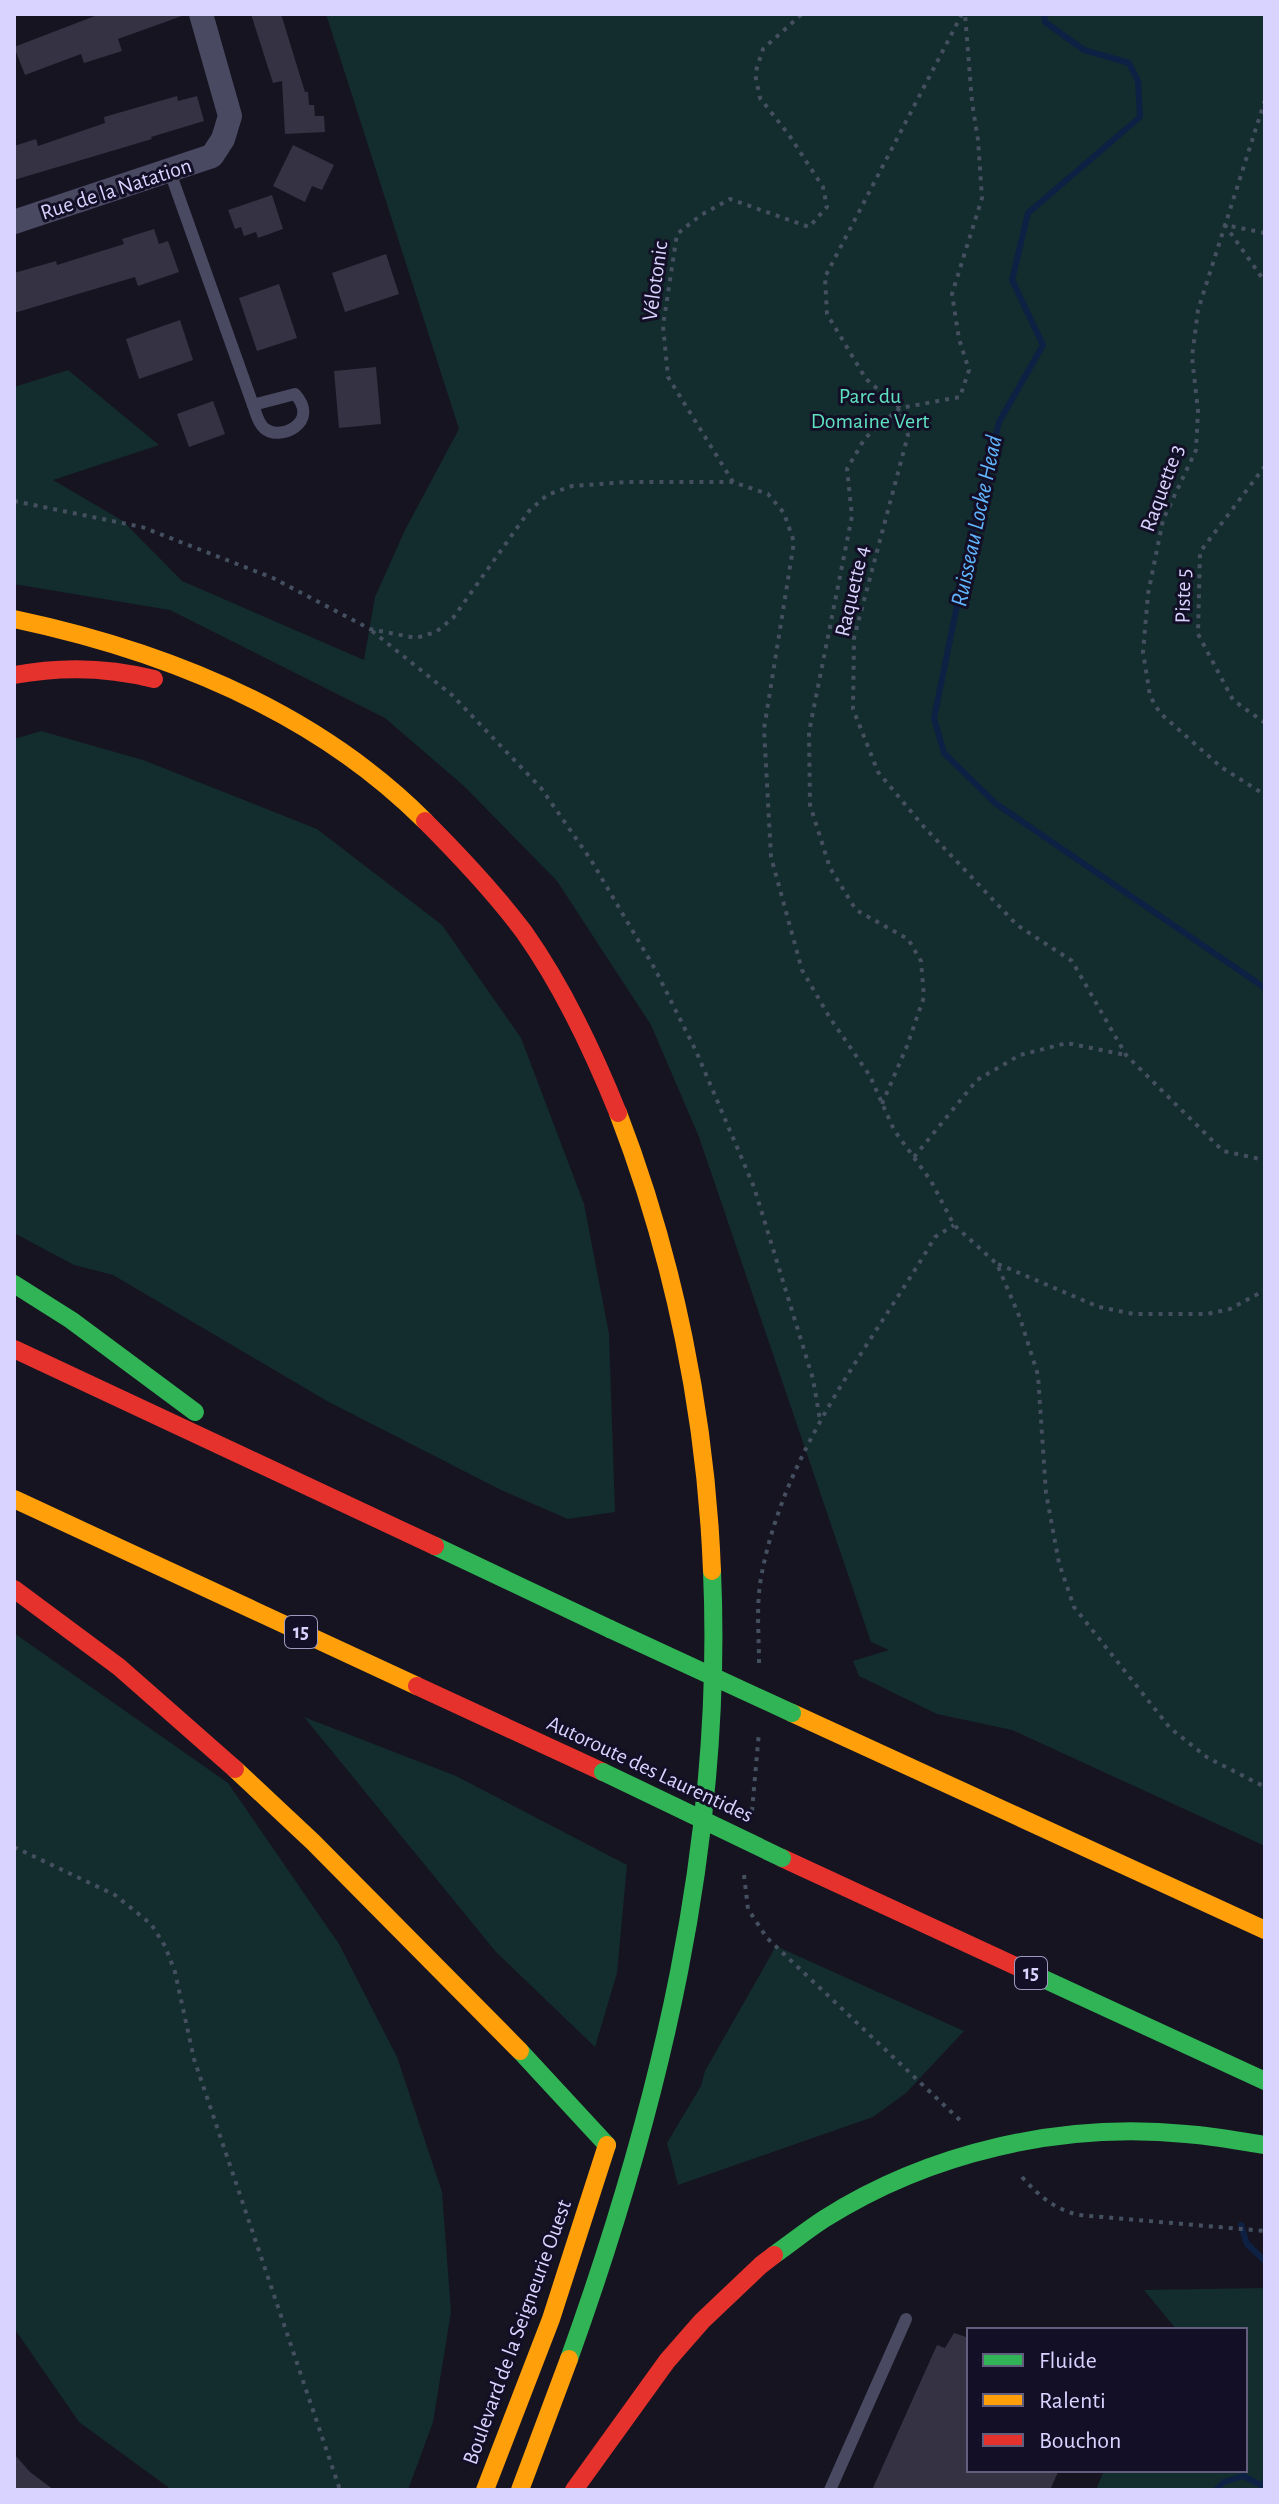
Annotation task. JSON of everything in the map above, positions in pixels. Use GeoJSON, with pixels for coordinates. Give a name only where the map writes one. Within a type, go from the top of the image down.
{"type":"FeatureCollection","features":[{"type":"Feature","properties":{"kind":"main road"},"geometry":{"type":"LineString","coordinates":[[14,619],[66,629],[142,650],[199,671],[255,698],[322,738],[369,772],[444,838],[516,922],[545,965],[576,1021],[602,1073],[624,1131],[669,1277],[698,1426],[711,1538],[714,1683],[707,1791],[681,1968],[643,2121],[586,2310],[520,2490]]}},
{"type":"Feature","properties":{"kind":"main road"},"geometry":{"type":"LineString","coordinates":[[14,675],[58,668],[84,668],[137,674],[172,685]]}},
{"type":"Feature","properties":{"kind":"main road"},"geometry":{"type":"LineString","coordinates":[[14,1284],[71,1320],[268,1466]]}},
{"type":"Feature","properties":{"kind":"main road"},"geometry":{"type":"LineString","coordinates":[[14,1349],[610,1629],[1265,1930]]}},
{"type":"Feature","properties":{"kind":"main road","name":"Autoroute des Laurentides"},"geometry":{"type":"LineString","coordinates":[[14,1499],[1265,2081]]}},
{"type":"Feature","properties":{"kind":"main road","name":"Boulevard de la Seigneurie Ouest"},"geometry":{"type":"LineString","coordinates":[[14,1589],[109,1659],[223,1756],[609,2138],[560,2297],[519,2410],[485,2490]]}},
{"type":"Feature","properties":{"kind":"main road"},"geometry":{"type":"LineString","coordinates":[[690,1685],[691,1643]]}},
{"type":"Feature","properties":{"kind":"main road"},"geometry":{"type":"LineString","coordinates":[[678,1829],[682,1792]]}},
{"type":"Feature","properties":{"kind":"main road"},"geometry":{"type":"LineString","coordinates":[[574,2490],[629,2411],[702,2321],[786,2244],[859,2198],[943,2161],[1008,2143],[1049,2136],[1109,2129],[1169,2130],[1265,2145]]}},
{"type":"Feature","properties":{"kind":"street","name":"Rue de la Natation"},"geometry":{"type":"LineString","coordinates":[[14,222],[212,156],[223,139],[230,116],[201,14]]}},
{"type":"Feature","properties":{"kind":"lane"},"geometry":{"type":"LineString","coordinates":[[170,172],[253,405]]}},
{"type":"Feature","properties":{"kind":"lane"},"geometry":{"type":"LineString","coordinates":[[830,2490],[906,2319]]}},
{"type":"Feature","properties":{"kind":"path","name":"Vélotonic"},"geometry":{"type":"LineString","coordinates":[[733,482],[668,377],[663,326],[665,311],[677,234],[701,215],[730,199],[809,227],[827,207],[823,187],[760,98],[755,74],[763,49],[802,14]]}},
{"type":"Feature","properties":{"kind":"path"},"geometry":{"type":"LineString","coordinates":[[882,1104],[924,997],[921,961],[908,939],[856,910],[830,868],[810,805],[809,732],[852,516],[847,469],[865,438],[900,408],[960,397],[969,370],[959,339],[952,294],[982,198],[964,14]]}},
{"type":"Feature","properties":{"kind":"path"},"geometry":{"type":"LineString","coordinates":[[900,408],[866,379],[834,327],[827,314],[825,277],[964,14]]}},
{"type":"Feature","properties":{"kind":"path","name":"Raquette 3"},"geometry":{"type":"LineString","coordinates":[[1265,100],[1198,310],[1192,357],[1198,411],[1196,450],[1163,520],[1148,594],[1143,652],[1150,696],[1160,713],[1221,767],[1265,795]]}},
{"type":"Feature","properties":{"kind":"path"},"geometry":{"type":"LineString","coordinates":[[1225,225],[1265,233]]}},
{"type":"Feature","properties":{"kind":"path"},"geometry":{"type":"LineString","coordinates":[[1225,225],[1265,282]]}},
{"type":"Feature","properties":{"kind":"path","name":"Raquette 4"},"geometry":{"type":"LineString","coordinates":[[900,408],[908,435],[854,638],[853,709],[878,772],[924,827],[1017,925],[1072,961],[1126,1055],[1223,1151],[1265,1160]]}},
{"type":"Feature","properties":{"kind":"path","name":"Piste 5"},"geometry":{"type":"LineString","coordinates":[[1265,466],[1200,552],[1198,609],[1198,634],[1233,700],[1265,723]]}},
{"type":"Feature","properties":{"kind":"path"},"geometry":{"type":"LineString","coordinates":[[370,629],[416,638],[436,632],[453,618],[529,511],[547,495],[572,486],[627,482],[733,482],[768,494],[784,513],[794,542],[764,729],[771,857],[802,970],[870,1076],[894,1130],[931,1181],[954,1225],[997,1264],[1099,1307],[1134,1314],[1207,1314],[1230,1309],[1265,1290]]}},
{"type":"Feature","properties":{"kind":"path"},"geometry":{"type":"LineString","coordinates":[[14,501],[142,527],[273,578],[370,629],[452,695],[541,788],[591,860],[647,955],[696,1051],[754,1187],[813,1379],[820,1420]]}},
{"type":"Feature","properties":{"kind":"path"},"geometry":{"type":"LineString","coordinates":[[914,1157],[977,1080],[1020,1055],[1067,1043],[1126,1055]]}},
{"type":"Feature","properties":{"kind":"path"},"geometry":{"type":"LineString","coordinates":[[759,1669],[760,1589],[773,1529],[794,1475],[820,1420],[935,1237],[954,1225]]}},
{"type":"Feature","properties":{"kind":"path"},"geometry":{"type":"LineString","coordinates":[[997,1264],[1020,1318],[1038,1375],[1046,1493],[1059,1563],[1074,1607],[1170,1728],[1208,1758],[1265,1787]]}},
{"type":"Feature","properties":{"kind":"path"},"geometry":{"type":"LineString","coordinates":[[752,1816],[759,1723]]}},
{"type":"Feature","properties":{"kind":"path"},"geometry":{"type":"LineString","coordinates":[[14,1847],[115,1895],[151,1924],[165,1946],[175,1972],[194,2059],[340,2490]]}},
{"type":"Feature","properties":{"kind":"path"},"geometry":{"type":"LineString","coordinates":[[744,1873],[748,1909],[767,1938],[968,2128]]}},
{"type":"Feature","properties":{"kind":"path"},"geometry":{"type":"LineString","coordinates":[[1022,2177],[1047,2201],[1065,2212],[1263,2231]]}},
{"type":"Feature","properties":{"kind":"green space","name":"Parc du Domaine Vert"},"geometry":{"type":"Polygon","coordinates":[[[326,14],[1265,14],[1265,1846],[1012,1730],[937,1714],[859,1676],[853,1661],[889,1650],[871,1642],[699,1137],[651,1025],[557,881],[465,787],[385,718],[170,610],[14,584],[14,387],[68,370],[159,445],[53,480],[123,521],[182,581],[364,660],[375,597],[405,530],[459,429],[326,14]]]}},
{"type":"Feature","properties":{"kind":"green space"},"geometry":{"type":"Polygon","coordinates":[[[41,731],[143,760],[317,829],[442,925],[521,1038],[584,1204],[609,1334],[615,1512],[568,1519],[501,1490],[327,1401],[113,1275],[74,1265],[14,1233],[14,739],[41,731]]]}},
{"type":"Feature","properties":{"kind":"green space"},"geometry":{"type":"Polygon","coordinates":[[[14,1633],[228,1783],[339,1944],[397,2057],[442,2192],[451,2312],[433,2422],[408,2490],[172,2490],[79,2422],[14,2328],[14,1633]]]}},
{"type":"Feature","properties":{"kind":"green space"},"geometry":{"type":"Polygon","coordinates":[[[304,1717],[456,1776],[627,1865],[617,1973],[595,2047],[496,1952],[304,1717]]]}},
{"type":"Feature","properties":{"kind":"green space"},"geometry":{"type":"Polygon","coordinates":[[[776,1946],[964,2031],[906,2093],[873,2117],[678,2185],[667,2143],[776,1946]]]}},
{"type":"Feature","properties":{"kind":"green space"},"geometry":{"type":"Polygon","coordinates":[[[1265,2288],[1265,2490],[1096,2490],[1103,2472],[1247,2472],[1247,2328],[1175,2328],[1144,2290],[1265,2288]]]}},
{"type":"Feature","properties":{"kind":"building"},"geometry":{"type":"Polygon","coordinates":[[[100,14],[182,16],[118,39],[122,51],[84,63],[81,54],[25,75],[14,47],[100,14]]]}},
{"type":"Feature","properties":{"kind":"building"},"geometry":{"type":"Polygon","coordinates":[[[251,14],[281,14],[305,92],[308,92],[309,105],[314,105],[315,116],[324,116],[325,132],[285,134],[282,81],[273,83],[251,14]]]}},
{"type":"Feature","properties":{"kind":"building"},"geometry":{"type":"Polygon","coordinates":[[[177,96],[178,101],[197,96],[204,121],[14,180],[14,146],[36,139],[38,146],[105,123],[104,117],[177,96]]]}},
{"type":"Feature","properties":{"kind":"building"},"geometry":{"type":"Polygon","coordinates":[[[293,145],[334,165],[322,190],[312,186],[305,202],[273,186],[293,145]]]}},
{"type":"Feature","properties":{"kind":"building"},"geometry":{"type":"Polygon","coordinates":[[[272,195],[283,229],[258,238],[256,232],[244,236],[241,227],[235,229],[228,210],[272,195]]]}},
{"type":"Feature","properties":{"kind":"building"},"geometry":{"type":"Polygon","coordinates":[[[154,229],[159,244],[168,241],[179,272],[138,286],[135,277],[14,313],[14,273],[56,261],[57,265],[124,244],[122,239],[154,229]]]}},
{"type":"Feature","properties":{"kind":"building"},"geometry":{"type":"Polygon","coordinates":[[[386,254],[399,294],[345,312],[332,273],[386,254]]]}},
{"type":"Feature","properties":{"kind":"building"},"geometry":{"type":"Polygon","coordinates":[[[279,284],[297,338],[257,351],[239,298],[279,284]]]}},
{"type":"Feature","properties":{"kind":"building"},"geometry":{"type":"Polygon","coordinates":[[[180,320],[193,360],[139,379],[126,339],[180,320]]]}},
{"type":"Feature","properties":{"kind":"building"},"geometry":{"type":"Polygon","coordinates":[[[376,367],[381,424],[339,428],[334,371],[376,367]]]}},
{"type":"Feature","properties":{"kind":"building"},"geometry":{"type":"Polygon","coordinates":[[[213,401],[225,434],[189,447],[177,414],[213,401]]]}},
{"type":"Feature","properties":{"kind":"building"},"geometry":{"type":"Polygon","coordinates":[[[954,2333],[967,2337],[967,2472],[1058,2472],[1050,2490],[872,2490],[937,2345],[945,2348],[954,2333]]]}},
{"type":"Feature","properties":{"kind":"building"},"geometry":{"type":"Polygon","coordinates":[[[14,2454],[30,2472],[54,2490],[14,2490],[14,2454]]]}},
{"type":"Feature","properties":{"kind":"waterway","name":"Ruisseau Locke Head"},"geometry":{"type":"LineString","coordinates":[[1044,14],[1045,22],[1084,50],[1129,63],[1138,81],[1140,117],[1028,213],[1012,280],[1043,345],[999,422],[970,542],[934,718],[944,753],[995,803],[1265,988]]}},
{"type":"Feature","properties":{"kind":"waterway","name":"Ruisseau Locke Head"},"geometry":{"type":"LineString","coordinates":[[1241,2225],[1247,2244],[1265,2261]]}},
{"type":"Feature","properties":{"kind":"waterway","name":"Ruisseau Locke Head"},"geometry":{"type":"LineString","coordinates":[[1216,2490],[1224,2482],[1243,2476],[1261,2485],[1265,2482]]}},
{"type":"Feature","properties":{"kind":"traffic: fast"},"geometry":{"type":"LineString","coordinates":[[14,1284],[71,1320],[195,1412]]}},
{"type":"Feature","properties":{"kind":"traffic: fast"},"geometry":{"type":"LineString","coordinates":[[435,1546],[610,1629]]}},
{"type":"Feature","properties":{"kind":"traffic: fast"},"geometry":{"type":"LineString","coordinates":[[569,2359],[631,2167],[679,1971],[696,1872],[708,1772],[713,1672],[712,1571]]}},
{"type":"Feature","properties":{"kind":"traffic: fast"},"geometry":{"type":"LineString","coordinates":[[610,1629],[792,1713]]}},
{"type":"Feature","properties":{"kind":"traffic: fast"},"geometry":{"type":"LineString","coordinates":[[603,1772],[782,1858]]}},
{"type":"Feature","properties":{"kind":"traffic: fast"},"geometry":{"type":"LineString","coordinates":[[1022,1969],[1265,2081]]}},
{"type":"Feature","properties":{"kind":"traffic: fast"},"geometry":{"type":"LineString","coordinates":[[520,2051],[607,2145]]}},
{"type":"Feature","properties":{"kind":"traffic: fast"},"geometry":{"type":"LineString","coordinates":[[774,2255],[824,2219],[865,2196],[952,2159],[998,2147],[1044,2138],[1139,2131],[1265,2145]]}},
{"type":"Feature","properties":{"kind":"traffic: slow"},"geometry":{"type":"LineString","coordinates":[[14,619],[126,648],[234,690],[335,747],[382,782],[425,821]]}},
{"type":"Feature","properties":{"kind":"traffic: slow"},"geometry":{"type":"LineString","coordinates":[[618,1113],[655,1224],[684,1338],[703,1454],[712,1571]]}},
{"type":"Feature","properties":{"kind":"traffic: slow"},"geometry":{"type":"LineString","coordinates":[[14,1499],[417,1686]]}},
{"type":"Feature","properties":{"kind":"traffic: slow"},"geometry":{"type":"LineString","coordinates":[[792,1713],[1265,1930]]}},
{"type":"Feature","properties":{"kind":"traffic: slow"},"geometry":{"type":"LineString","coordinates":[[235,1769],[313,1842],[520,2051]]}},
{"type":"Feature","properties":{"kind":"traffic: slow"},"geometry":{"type":"LineString","coordinates":[[485,2490],[551,2319],[607,2145]]}},
{"type":"Feature","properties":{"kind":"traffic: slow"},"geometry":{"type":"LineString","coordinates":[[520,2490],[569,2359]]}},
{"type":"Feature","properties":{"kind":"traffic: jam"},"geometry":{"type":"LineString","coordinates":[[14,675],[84,669],[154,679]]}},
{"type":"Feature","properties":{"kind":"traffic: jam"},"geometry":{"type":"LineString","coordinates":[[425,821],[489,889],[538,953],[576,1020],[618,1113]]}},
{"type":"Feature","properties":{"kind":"traffic: jam"},"geometry":{"type":"LineString","coordinates":[[14,1349],[435,1546]]}},
{"type":"Feature","properties":{"kind":"traffic: jam"},"geometry":{"type":"LineString","coordinates":[[14,1589],[119,1667],[235,1769]]}},
{"type":"Feature","properties":{"kind":"traffic: jam"},"geometry":{"type":"LineString","coordinates":[[417,1686],[603,1772]]}},
{"type":"Feature","properties":{"kind":"traffic: jam"},"geometry":{"type":"LineString","coordinates":[[782,1858],[1022,1969]]}},
{"type":"Feature","properties":{"kind":"traffic: jam"},"geometry":{"type":"LineString","coordinates":[[574,2490],[667,2361],[702,2321],[774,2255]]}}]}
